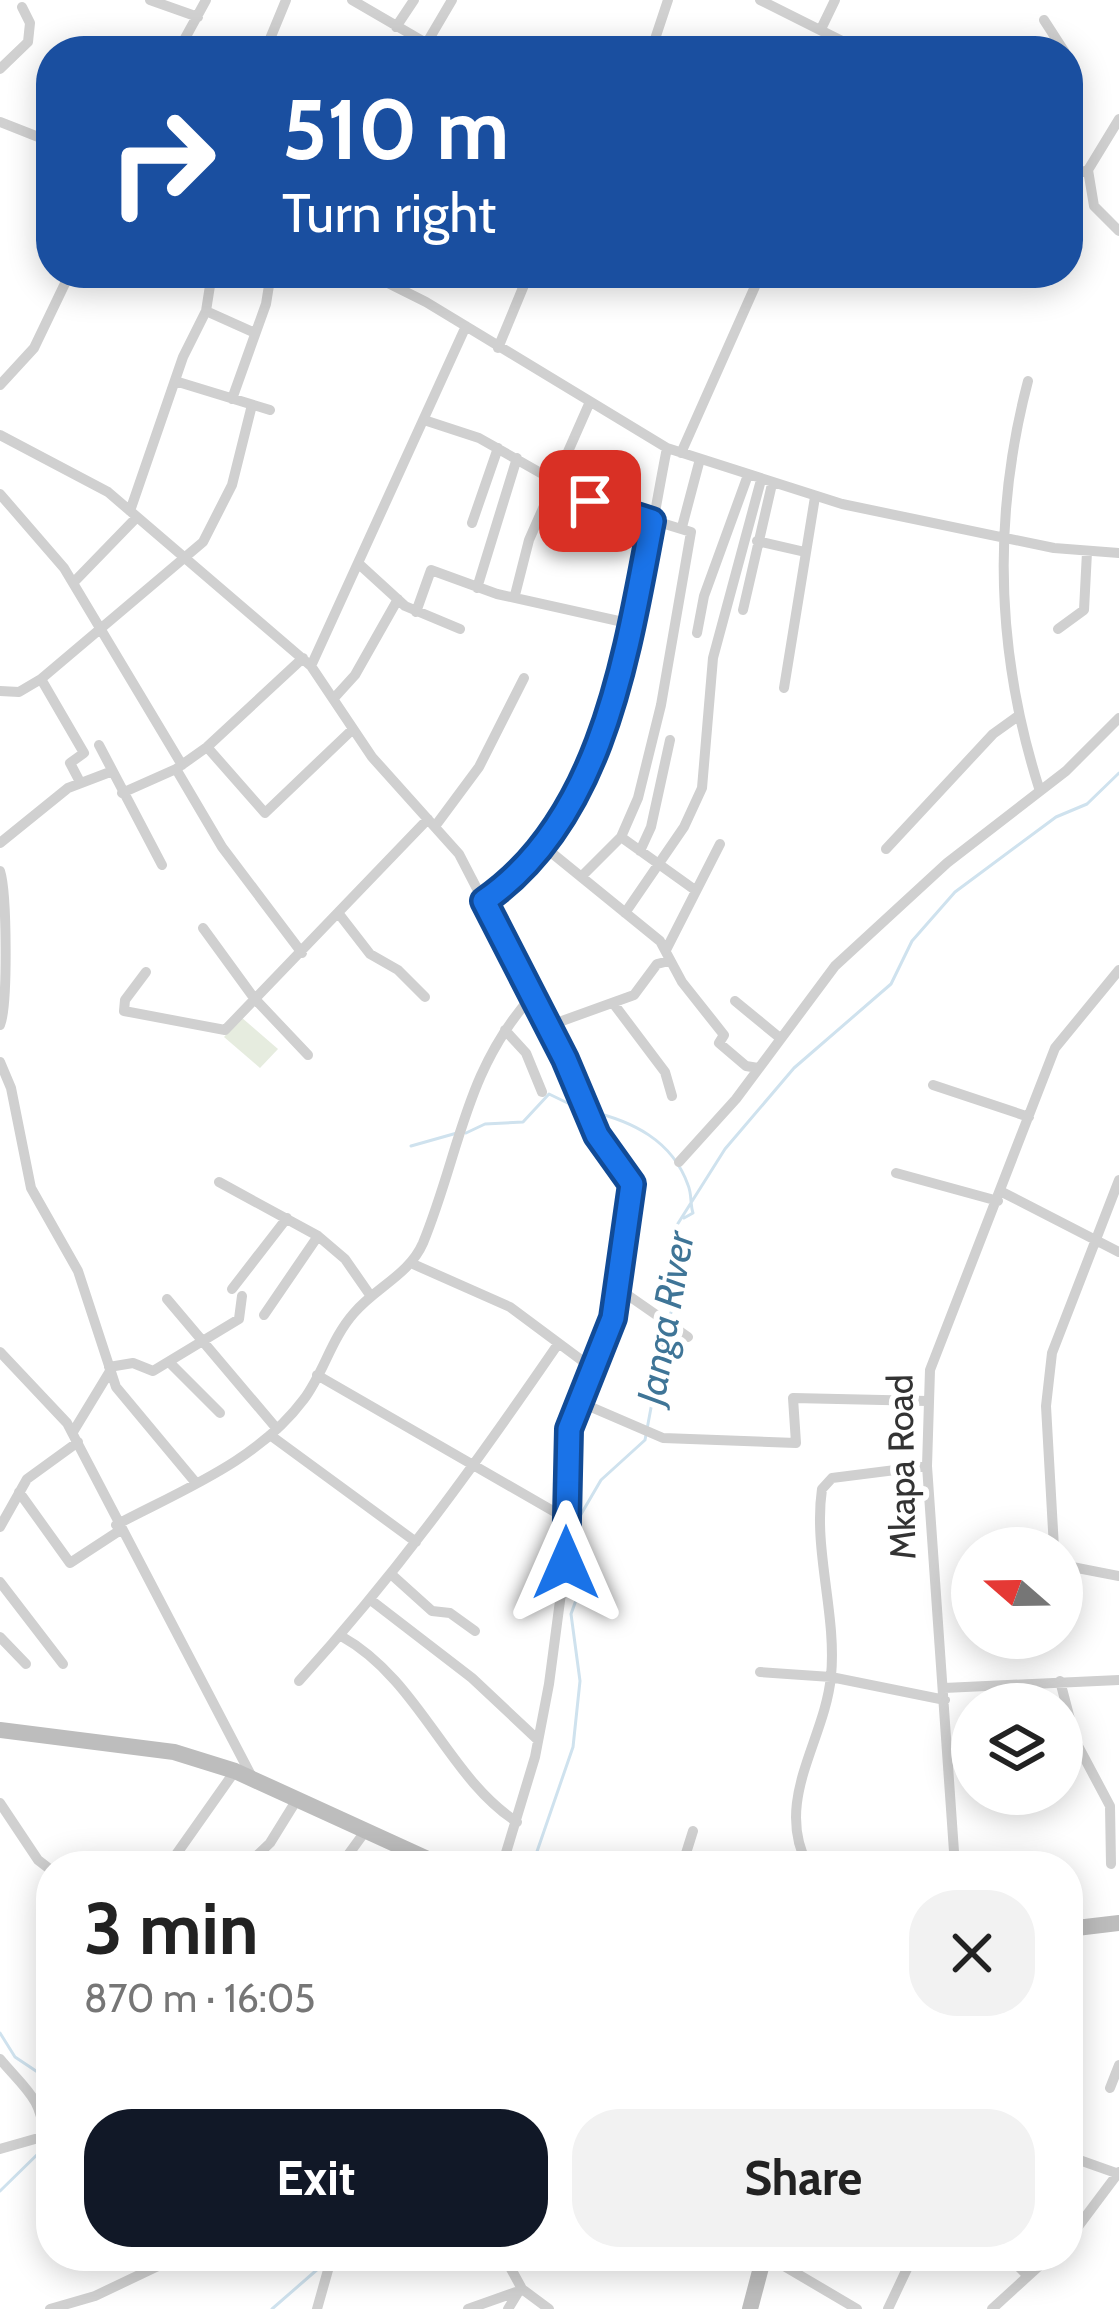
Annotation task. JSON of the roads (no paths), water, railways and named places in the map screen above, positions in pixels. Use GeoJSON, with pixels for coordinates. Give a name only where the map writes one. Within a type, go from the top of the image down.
{"type":"FeatureCollection","features":[{"type":"Feature","properties":{"kind":"street"},"geometry":{"type":"LineString","coordinates":[[150,0],[198,17]]}},
{"type":"Feature","properties":{"kind":"street"},"geometry":{"type":"LineString","coordinates":[[187,36],[206,0]]}},
{"type":"Feature","properties":{"kind":"street"},"geometry":{"type":"LineString","coordinates":[[271,36],[286,0]]}},
{"type":"Feature","properties":{"kind":"street"},"geometry":{"type":"LineString","coordinates":[[352,0],[370,6],[409,36]]}},
{"type":"Feature","properties":{"kind":"street"},"geometry":{"type":"LineString","coordinates":[[396,27],[413,0]]}},
{"type":"Feature","properties":{"kind":"street"},"geometry":{"type":"LineString","coordinates":[[431,36],[452,0]]}},
{"type":"Feature","properties":{"kind":"street"},"geometry":{"type":"LineString","coordinates":[[656,36],[668,0]]}},
{"type":"Feature","properties":{"kind":"street"},"geometry":{"type":"LineString","coordinates":[[760,0],[834,36]]}},
{"type":"Feature","properties":{"kind":"street"},"geometry":{"type":"LineString","coordinates":[[821,29],[835,0]]}},
{"type":"Feature","properties":{"kind":"street"},"geometry":{"type":"LineString","coordinates":[[0,69],[28,42],[30,23],[22,8]]}},
{"type":"Feature","properties":{"kind":"street"},"geometry":{"type":"LineString","coordinates":[[1044,20],[1054,36]]}},
{"type":"Feature","properties":{"kind":"street"},"geometry":{"type":"LineString","coordinates":[[1083,172],[1119,119]]}},
{"type":"Feature","properties":{"kind":"street"},"geometry":{"type":"LineString","coordinates":[[0,122],[36,136]]}},
{"type":"Feature","properties":{"kind":"street"},"geometry":{"type":"LineString","coordinates":[[1088,170],[1094,206],[1119,231]]}},
{"type":"Feature","properties":{"kind":"street"},"geometry":{"type":"LineString","coordinates":[[0,385],[34,348],[63,288]]}},
{"type":"Feature","properties":{"kind":"street"},"geometry":{"type":"LineString","coordinates":[[73,583],[133,514],[175,382],[206,311],[210,288]]}},
{"type":"Feature","properties":{"kind":"street"},"geometry":{"type":"LineString","coordinates":[[232,400],[267,288]]}},
{"type":"Feature","properties":{"kind":"street"},"geometry":{"type":"LineString","coordinates":[[396,288],[667,448],[815,497],[1087,552],[1119,553]]}},
{"type":"Feature","properties":{"kind":"street"},"geometry":{"type":"LineString","coordinates":[[497,348],[523,288]]}},
{"type":"Feature","properties":{"kind":"street"},"geometry":{"type":"LineString","coordinates":[[681,453],[754,288]]}},
{"type":"Feature","properties":{"kind":"street"},"geometry":{"type":"LineString","coordinates":[[206,311],[255,333]]}},
{"type":"Feature","properties":{"kind":"street"},"geometry":{"type":"LineString","coordinates":[[122,793],[179,767],[207,748],[307,662],[359,564],[466,326]]}},
{"type":"Feature","properties":{"kind":"street"},"geometry":{"type":"LineString","coordinates":[[1028,381],[1008,463],[1003,536],[1005,632],[1018,716],[1039,788]]}},
{"type":"Feature","properties":{"kind":"street"},"geometry":{"type":"LineString","coordinates":[[175,382],[270,410]]}},
{"type":"Feature","properties":{"kind":"street"},"geometry":{"type":"LineString","coordinates":[[514,595],[529,540],[589,404]]}},
{"type":"Feature","properties":{"kind":"street"},"geometry":{"type":"LineString","coordinates":[[0,691],[19,692],[41,679],[190,557],[229,493],[252,405]]}},
{"type":"Feature","properties":{"kind":"street"},"geometry":{"type":"LineString","coordinates":[[424,420],[498,448],[553,483],[652,521],[682,526],[692,534],[644,778],[621,837],[581,878]]}},
{"type":"Feature","properties":{"kind":"street"},"geometry":{"type":"LineString","coordinates":[[0,436],[85,478],[190,557],[307,662],[353,729],[459,854],[548,1027],[585,1111],[632,1184],[619,1289],[567,1440],[564,1582],[538,1740],[507,1851]]}},
{"type":"Feature","properties":{"kind":"street"},"geometry":{"type":"LineString","coordinates":[[472,523],[498,448]]}},
{"type":"Feature","properties":{"kind":"street"},"geometry":{"type":"LineString","coordinates":[[484,901],[542,845],[599,736],[632,624],[667,448]]}},
{"type":"Feature","properties":{"kind":"street"},"geometry":{"type":"LineString","coordinates":[[477,588],[517,458]]}},
{"type":"Feature","properties":{"kind":"street"},"geometry":{"type":"LineString","coordinates":[[682,526],[700,459]]}},
{"type":"Feature","properties":{"kind":"street"},"geometry":{"type":"LineString","coordinates":[[743,610],[758,541],[760,480]]}},
{"type":"Feature","properties":{"kind":"street"},"geometry":{"type":"LineString","coordinates":[[697,633],[704,596],[760,480]]}},
{"type":"Feature","properties":{"kind":"street"},"geometry":{"type":"LineString","coordinates":[[625,913],[702,788],[715,646],[760,480]]}},
{"type":"Feature","properties":{"kind":"street"},"geometry":{"type":"LineString","coordinates":[[0,494],[73,583],[222,847],[302,953]]}},
{"type":"Feature","properties":{"kind":"street"},"geometry":{"type":"LineString","coordinates":[[784,688],[815,497]]}},
{"type":"Feature","properties":{"kind":"street"},"geometry":{"type":"LineString","coordinates":[[758,541],[805,552]]}},
{"type":"Feature","properties":{"kind":"street"},"geometry":{"type":"LineString","coordinates":[[1058,629],[1086,606],[1087,552]]}},
{"type":"Feature","properties":{"kind":"street"},"geometry":{"type":"LineString","coordinates":[[359,564],[416,613],[460,629]]}},
{"type":"Feature","properties":{"kind":"street"},"geometry":{"type":"LineString","coordinates":[[416,613],[431,570],[564,612],[632,624]]}},
{"type":"Feature","properties":{"kind":"street"},"geometry":{"type":"LineString","coordinates":[[335,697],[355,675],[398,598]]}},
{"type":"Feature","properties":{"kind":"street"},"geometry":{"type":"LineString","coordinates":[[146,972],[125,1000],[124,1011],[215,1032],[225,1030],[432,822],[479,767],[524,677]]}},
{"type":"Feature","properties":{"kind":"street"},"geometry":{"type":"LineString","coordinates":[[41,679],[84,753],[70,763],[80,782]]}},
{"type":"Feature","properties":{"kind":"street"},"geometry":{"type":"LineString","coordinates":[[886,849],[993,734],[1018,716]]}},
{"type":"Feature","properties":{"kind":"street"},"geometry":{"type":"LineString","coordinates":[[679,1162],[835,966],[946,863],[1066,771],[1119,718]]}},
{"type":"Feature","properties":{"kind":"street"},"geometry":{"type":"LineString","coordinates":[[207,748],[265,813],[353,729]]}},
{"type":"Feature","properties":{"kind":"street"},"geometry":{"type":"LineString","coordinates":[[640,851],[651,827],[670,740]]}},
{"type":"Feature","properties":{"kind":"street"},"geometry":{"type":"LineString","coordinates":[[99,745],[162,865]]}},
{"type":"Feature","properties":{"kind":"street"},"geometry":{"type":"LineString","coordinates":[[0,843],[80,782],[110,772]]}},
{"type":"Feature","properties":{"kind":"street"},"geometry":{"type":"LineString","coordinates":[[621,837],[695,890]]}},
{"type":"Feature","properties":{"kind":"street"},"geometry":{"type":"LineString","coordinates":[[548,1027],[642,990],[668,956],[719,844]]}},
{"type":"Feature","properties":{"kind":"street"},"geometry":{"type":"LineString","coordinates":[[542,845],[625,913],[668,956],[724,1035],[719,1043],[746,1066],[758,1068]]}},
{"type":"Feature","properties":{"kind":"street"},"geometry":{"type":"LineString","coordinates":[[0,871],[8,913],[1,965],[7,1005],[0,1025]]}},
{"type":"Feature","properties":{"kind":"street"},"geometry":{"type":"LineString","coordinates":[[339,914],[370,954],[425,998]]}},
{"type":"Feature","properties":{"kind":"street"},"geometry":{"type":"LineString","coordinates":[[203,928],[254,998],[308,1055]]}},
{"type":"Feature","properties":{"kind":"street","name":"Mkapa Road"},"geometry":{"type":"LineString","coordinates":[[955,1851],[927,1466],[927,1400],[939,1337],[1000,1197],[1054,1048],[1119,970]]}},
{"type":"Feature","properties":{"kind":"street"},"geometry":{"type":"LineString","coordinates":[[19,1492],[70,1563],[273,1432],[317,1375],[335,1338],[370,1295],[413,1264],[480,1068],[532,996]]}},
{"type":"Feature","properties":{"kind":"street"},"geometry":{"type":"LineString","coordinates":[[735,1001],[780,1038]]}},
{"type":"Feature","properties":{"kind":"street"},"geometry":{"type":"LineString","coordinates":[[614,1003],[664,1072],[672,1096]]}},
{"type":"Feature","properties":{"kind":"street"},"geometry":{"type":"LineString","coordinates":[[505,1030],[526,1053],[542,1092]]}},
{"type":"Feature","properties":{"kind":"street"},"geometry":{"type":"LineString","coordinates":[[0,1063],[11,1088],[28,1180],[78,1271],[121,1395],[196,1483]]}},
{"type":"Feature","properties":{"kind":"street"},"geometry":{"type":"LineString","coordinates":[[933,1085],[1029,1117]]}},
{"type":"Feature","properties":{"kind":"street"},"geometry":{"type":"LineString","coordinates":[[896,1173],[1000,1197],[1119,1252]]}},
{"type":"Feature","properties":{"kind":"street"},"geometry":{"type":"LineString","coordinates":[[1053,1527],[1047,1383],[1060,1325],[1119,1180]]}},
{"type":"Feature","properties":{"kind":"street"},"geometry":{"type":"LineString","coordinates":[[219,1181],[318,1236],[345,1259],[370,1295]]}},
{"type":"Feature","properties":{"kind":"street"},"geometry":{"type":"LineString","coordinates":[[0,1527],[36,1470],[76,1437],[110,1369],[133,1363],[153,1371],[239,1319],[237,1293],[287,1218]]}},
{"type":"Feature","properties":{"kind":"street"},"geometry":{"type":"LineString","coordinates":[[264,1316],[318,1236]]}},
{"type":"Feature","properties":{"kind":"street"},"geometry":{"type":"LineString","coordinates":[[413,1264],[509,1307],[592,1368]]}},
{"type":"Feature","properties":{"kind":"street"},"geometry":{"type":"LineString","coordinates":[[619,1289],[661,1323],[688,1337]]}},
{"type":"Feature","properties":{"kind":"street"},"geometry":{"type":"LineString","coordinates":[[167,1299],[206,1340],[273,1432],[416,1542]]}},
{"type":"Feature","properties":{"kind":"street"},"geometry":{"type":"LineString","coordinates":[[299,1682],[372,1601],[479,1464],[558,1344]]}},
{"type":"Feature","properties":{"kind":"street"},"geometry":{"type":"LineString","coordinates":[[0,1352],[76,1437],[118,1528],[192,1654],[255,1782]]}},
{"type":"Feature","properties":{"kind":"street"},"geometry":{"type":"LineString","coordinates":[[171,1364],[220,1413]]}},
{"type":"Feature","properties":{"kind":"street"},"geometry":{"type":"LineString","coordinates":[[317,1375],[385,1418],[426,1434],[479,1464],[567,1519]]}},
{"type":"Feature","properties":{"kind":"street"},"geometry":{"type":"LineString","coordinates":[[578,1401],[656,1434],[712,1444],[796,1443],[793,1398],[927,1400]]}},
{"type":"Feature","properties":{"kind":"street"},"geometry":{"type":"LineString","coordinates":[[801,1851],[797,1790],[831,1677],[820,1496],[825,1482],[927,1466]]}},
{"type":"Feature","properties":{"kind":"street"},"geometry":{"type":"LineString","coordinates":[[1083,1569],[1119,1576]]}},
{"type":"Feature","properties":{"kind":"street"},"geometry":{"type":"LineString","coordinates":[[392,1575],[432,1611],[450,1612],[475,1631]]}},
{"type":"Feature","properties":{"kind":"street"},"geometry":{"type":"LineString","coordinates":[[0,1582],[63,1664]]}},
{"type":"Feature","properties":{"kind":"street"},"geometry":{"type":"LineString","coordinates":[[372,1601],[472,1678],[538,1740]]}},
{"type":"Feature","properties":{"kind":"street"},"geometry":{"type":"LineString","coordinates":[[341,1636],[366,1652],[422,1709],[490,1801],[517,1822]]}},
{"type":"Feature","properties":{"kind":"street"},"geometry":{"type":"LineString","coordinates":[[0,1637],[26,1664]]}},
{"type":"Feature","properties":{"kind":"street"},"geometry":{"type":"LineString","coordinates":[[760,1672],[945,1694],[1119,1679]]}},
{"type":"Feature","properties":{"kind":"street"},"geometry":{"type":"LineString","coordinates":[[1060,1681],[1076,1742],[1110,1806],[1111,1864]]}},
{"type":"Feature","properties":{"kind":"street"},"geometry":{"type":"LineString","coordinates":[[0,1730],[137,1744],[235,1771],[407,1851]]}},
{"type":"Feature","properties":{"kind":"street"},"geometry":{"type":"LineString","coordinates":[[178,1851],[235,1771]]}},
{"type":"Feature","properties":{"kind":"street"},"geometry":{"type":"LineString","coordinates":[[262,1851],[296,1801]]}},
{"type":"Feature","properties":{"kind":"street"},"geometry":{"type":"LineString","coordinates":[[0,1803],[36,1858]]}},
{"type":"Feature","properties":{"kind":"street"},"geometry":{"type":"LineString","coordinates":[[687,1851],[693,1831]]}},
{"type":"Feature","properties":{"kind":"street"},"geometry":{"type":"LineString","coordinates":[[351,1851],[364,1833]]}},
{"type":"Feature","properties":{"kind":"street"},"geometry":{"type":"LineString","coordinates":[[1083,1927],[1119,1923]]}},
{"type":"Feature","properties":{"kind":"street"},"geometry":{"type":"LineString","coordinates":[[0,2059],[36,2099]]}},
{"type":"Feature","properties":{"kind":"street"},"geometry":{"type":"LineString","coordinates":[[1111,2088],[1119,2065]]}},
{"type":"Feature","properties":{"kind":"street"},"geometry":{"type":"LineString","coordinates":[[0,2138],[23,2142]]}},
{"type":"Feature","properties":{"kind":"street"},"geometry":{"type":"LineString","coordinates":[[0,2149],[36,2140]]}},
{"type":"Feature","properties":{"kind":"street"},"geometry":{"type":"LineString","coordinates":[[1083,2161],[1118,2173],[1083,2219]]}},
{"type":"Feature","properties":{"kind":"street"},"geometry":{"type":"LineString","coordinates":[[50,2309],[95,2296],[148,2271]]}},
{"type":"Feature","properties":{"kind":"street"},"geometry":{"type":"LineString","coordinates":[[302,2309],[316,2306],[327,2271]]}},
{"type":"Feature","properties":{"kind":"street"},"geometry":{"type":"LineString","coordinates":[[510,2271],[519,2291],[549,2309]]}},
{"type":"Feature","properties":{"kind":"street"},"geometry":{"type":"LineString","coordinates":[[749,2309],[760,2271]]}},
{"type":"Feature","properties":{"kind":"street"},"geometry":{"type":"LineString","coordinates":[[791,2271],[857,2309]]}},
{"type":"Feature","properties":{"kind":"street"},"geometry":{"type":"LineString","coordinates":[[888,2309],[906,2271]]}},
{"type":"Feature","properties":{"kind":"street"},"geometry":{"type":"LineString","coordinates":[[1023,2271],[1028,2276]]}},
{"type":"Feature","properties":{"kind":"street"},"geometry":{"type":"LineString","coordinates":[[992,2309],[1034,2271]]}},
{"type":"Feature","properties":{"kind":"street"},"geometry":{"type":"LineString","coordinates":[[468,2309],[519,2291]]}},
{"type":"Feature","properties":{"kind":"street"},"geometry":{"type":"LineString","coordinates":[[508,2309],[519,2291]]}},
{"type":"Feature","properties":{"kind":"waterway","name":"Janga River"},"geometry":{"type":"LineString","coordinates":[[669,1318],[677,1296],[677,1225],[725,1149],[794,1068],[891,984],[912,941],[955,892],[1056,817],[1087,804],[1119,773]]}},
{"type":"Feature","properties":{"kind":"waterway"},"geometry":{"type":"LineString","coordinates":[[466,1133],[485,1124],[523,1122],[549,1094],[580,1109]]}},
{"type":"Feature","properties":{"kind":"waterway"},"geometry":{"type":"LineString","coordinates":[[589,1111],[635,1127],[672,1156],[690,1192],[693,1213],[684,1218]]}},
{"type":"Feature","properties":{"kind":"waterway"},"geometry":{"type":"LineString","coordinates":[[411,1146],[457,1133]]}},
{"type":"Feature","properties":{"kind":"waterway","name":"Janga River"},"geometry":{"type":"LineString","coordinates":[[537,1851],[573,1747],[580,1681],[571,1614],[589,1564],[573,1528],[601,1480],[645,1440],[666,1327]]}},
{"type":"Feature","properties":{"kind":"waterway"},"geometry":{"type":"LineString","coordinates":[[0,2033],[15,2057],[36,2071]]}},
{"type":"Feature","properties":{"kind":"waterway"},"geometry":{"type":"LineString","coordinates":[[0,2191],[36,2156]]}},
{"type":"Feature","properties":{"kind":"waterway","name":"Janga River"},"geometry":{"type":"LineString","coordinates":[[272,2309],[316,2271]]}}]}
